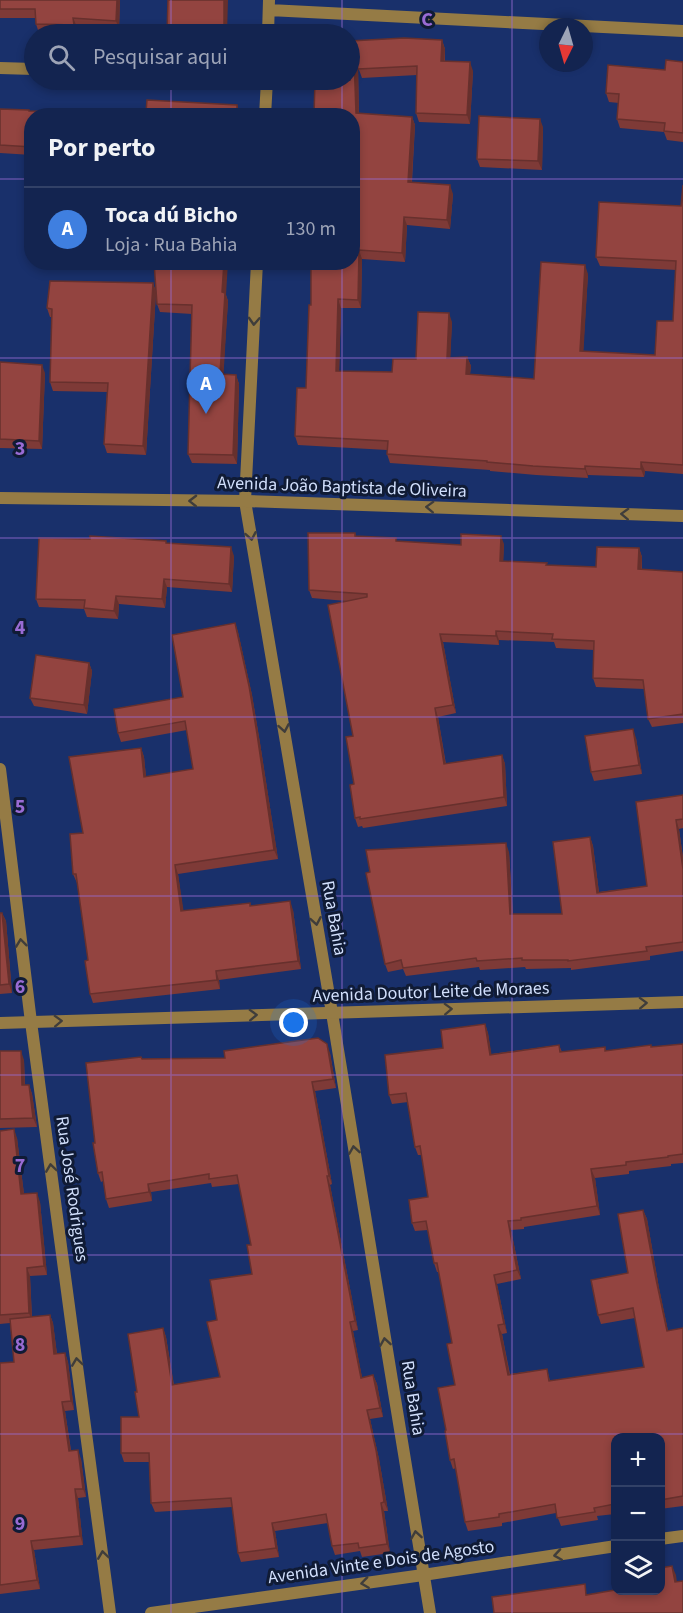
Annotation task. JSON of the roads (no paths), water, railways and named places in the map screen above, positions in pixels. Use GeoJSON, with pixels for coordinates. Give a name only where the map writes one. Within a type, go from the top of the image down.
{"type":"FeatureCollection","features":[{"type":"Feature","properties":{"kind":"street"},"geometry":{"type":"LineString","coordinates":[[268,24],[269,5],[683,31]]}},
{"type":"Feature","properties":{"kind":"street"},"geometry":{"type":"LineString","coordinates":[[0,68],[24,69]]}},
{"type":"Feature","properties":{"kind":"street"},"geometry":{"type":"LineString","coordinates":[[265,108],[266,90]]}},
{"type":"Feature","properties":{"kind":"street","name":"Rua Bahia"},"geometry":{"type":"LineString","coordinates":[[257,270],[245,501],[430,1613]]}},
{"type":"Feature","properties":{"kind":"street","name":"Avenida João Baptista de Oliveira"},"geometry":{"type":"LineString","coordinates":[[0,498],[245,501],[683,516]]}},
{"type":"Feature","properties":{"kind":"street","name":"Rua José Rodrigues"},"geometry":{"type":"LineString","coordinates":[[0,769],[31,1022],[110,1613]]}},
{"type":"Feature","properties":{"kind":"street","name":"Avenida Doutor Leite de Moraes"},"geometry":{"type":"LineString","coordinates":[[0,1023],[683,1002]]}},
{"type":"Feature","properties":{"kind":"street"},"geometry":{"type":"LineString","coordinates":[[665,1538],[683,1536]]}},
{"type":"Feature","properties":{"kind":"street","name":"Avenida Vinte e Dois de Agosto"},"geometry":{"type":"LineString","coordinates":[[151,1613],[611,1547]]}},
{"type":"Feature","properties":{"kind":"place","name":"Toca dú Bicho"},"geometry":{"type":"Point","coordinates":[206,414]}}]}
